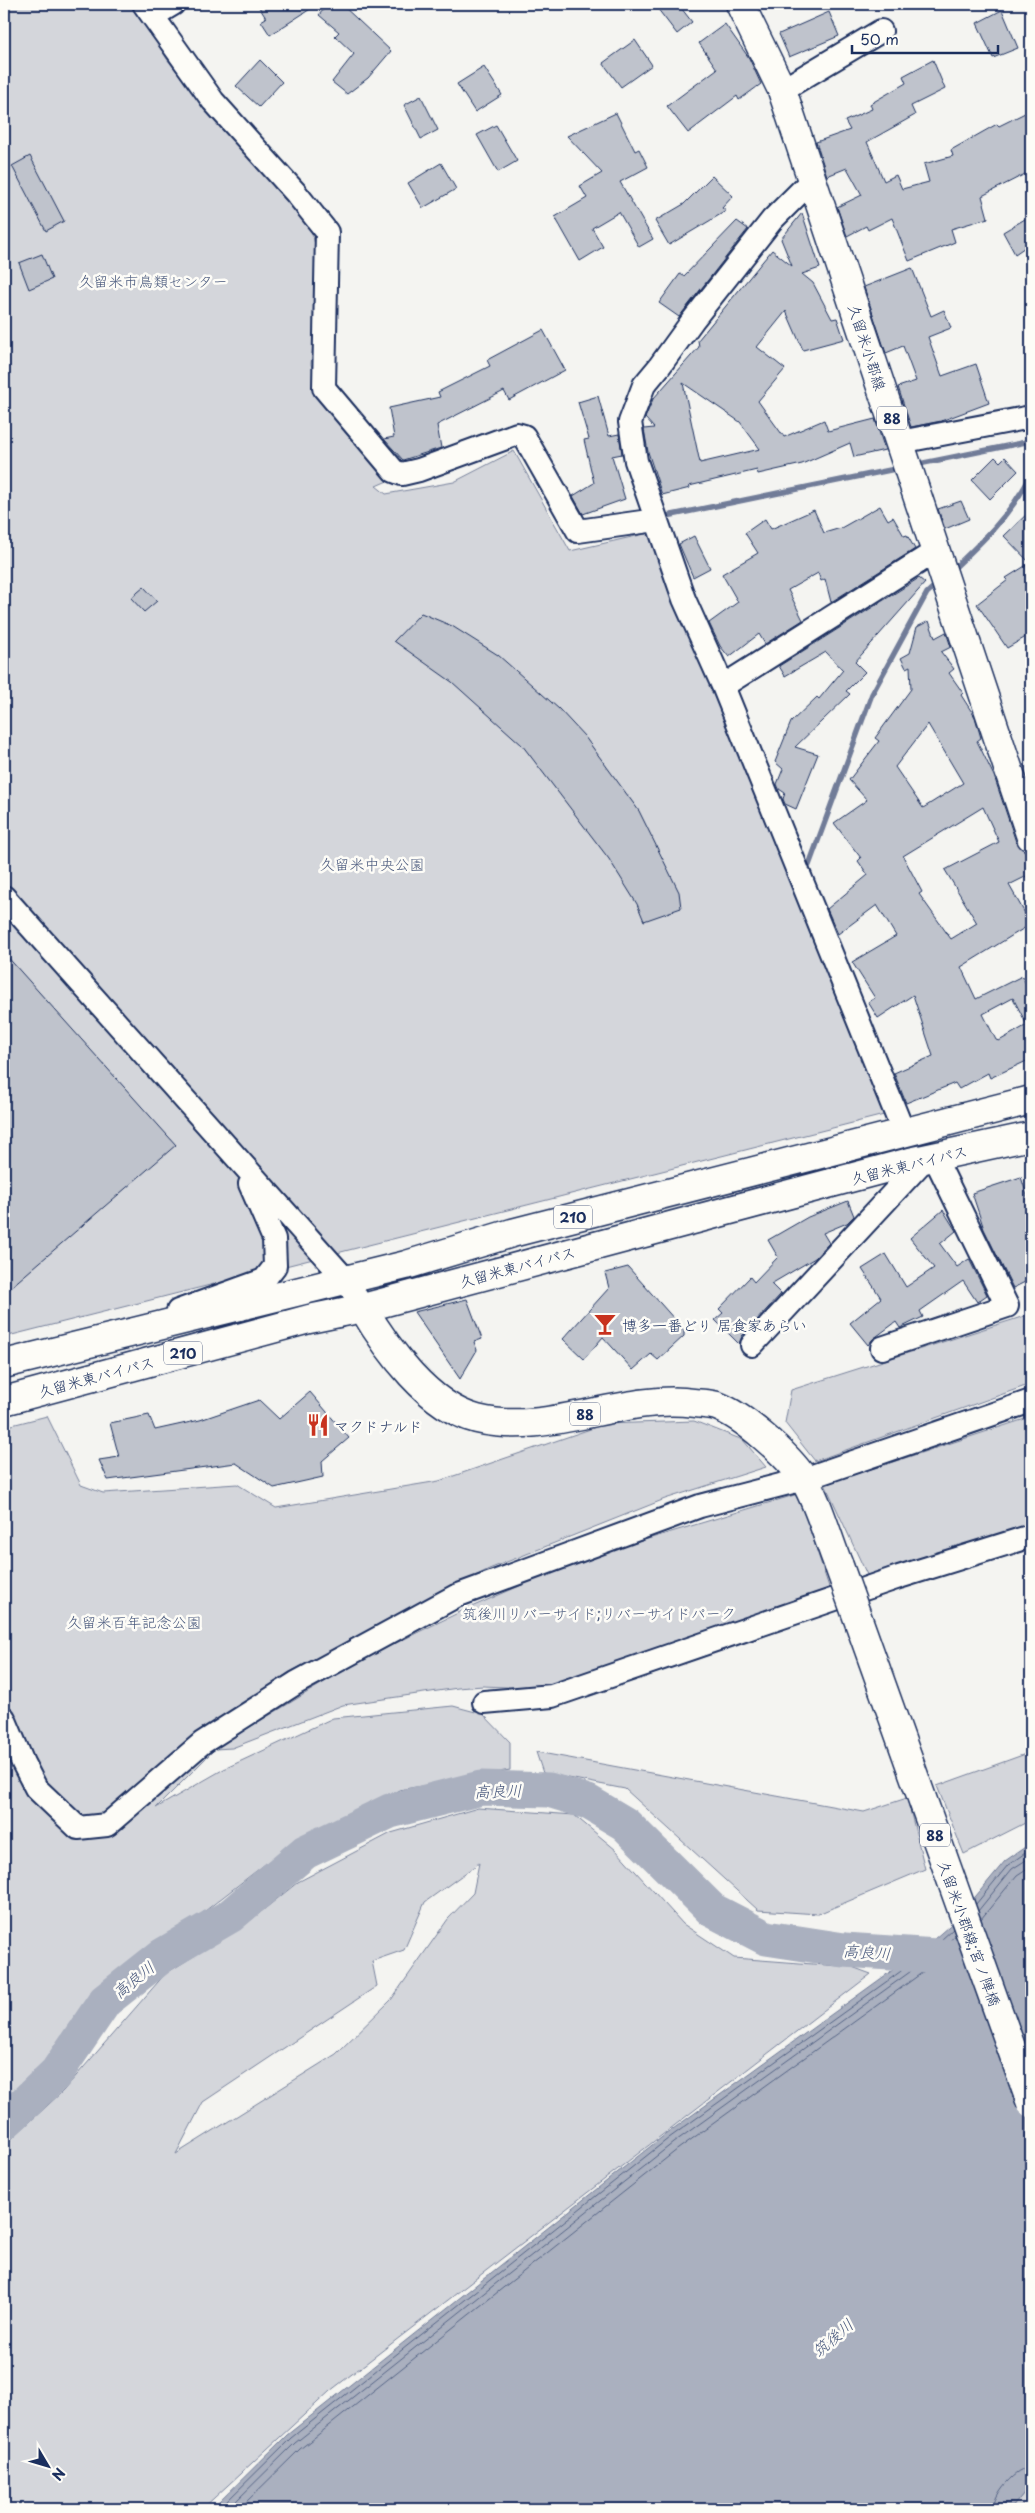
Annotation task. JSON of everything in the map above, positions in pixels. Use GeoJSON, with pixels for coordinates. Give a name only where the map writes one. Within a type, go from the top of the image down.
{"type":"FeatureCollection","features":[{"type":"Feature","properties":{"kind":"main road","name":"久留米小郡線"},"geometry":{"type":"LineString","coordinates":[[740,4],[782,90],[813,178],[1031,837]]}},
{"type":"Feature","properties":{"kind":"main road","name":"久留米東バイパス"},"geometry":{"type":"LineString","coordinates":[[4,1364],[406,1265],[512,1233],[903,1131],[1031,1100]]}},
{"type":"Feature","properties":{"kind":"main road","name":"久留米東バイパス"},"geometry":{"type":"LineString","coordinates":[[4,1401],[309,1319],[363,1308],[910,1162],[1031,1136]]}},
{"type":"Feature","properties":{"kind":"main road","name":"88"},"geometry":{"type":"LineString","coordinates":[[363,1308],[408,1372],[442,1402],[476,1419],[517,1424],[563,1418],[642,1402],[682,1401],[716,1406],[748,1423],[777,1448],[809,1490]]}},
{"type":"Feature","properties":{"kind":"main road","name":"久留米小郡線;宮ノ陣橋"},"geometry":{"type":"LineString","coordinates":[[809,1490],[839,1566],[1031,2103]]}},
{"type":"Feature","properties":{"kind":"street"},"geometry":{"type":"LineString","coordinates":[[173,4],[148,10],[213,101],[295,192],[326,232],[324,388],[394,471],[402,474],[418,470],[517,434],[524,436],[578,531],[656,520]]}},
{"type":"Feature","properties":{"kind":"street"},"geometry":{"type":"LineString","coordinates":[[782,90],[881,31]]}},
{"type":"Feature","properties":{"kind":"street"},"geometry":{"type":"LineString","coordinates":[[813,178],[772,220],[736,263],[718,290],[644,385],[630,422],[636,461],[684,599],[723,686],[903,1131]]}},
{"type":"Feature","properties":{"kind":"street"},"geometry":{"type":"LineString","coordinates":[[900,442],[1031,417]]}},
{"type":"Feature","properties":{"kind":"street"},"geometry":{"type":"LineString","coordinates":[[723,686],[936,551]]}},
{"type":"Feature","properties":{"kind":"street"},"geometry":{"type":"LineString","coordinates":[[4,897],[346,1280],[363,1308]]}},
{"type":"Feature","properties":{"kind":"street"},"geometry":{"type":"LineString","coordinates":[[752,1345],[922,1162],[965,1150]]}},
{"type":"Feature","properties":{"kind":"street"},"geometry":{"type":"LineString","coordinates":[[882,1348],[1007,1306],[935,1158]]}},
{"type":"Feature","properties":{"kind":"street"},"geometry":{"type":"LineString","coordinates":[[114,1336],[264,1280],[275,1266],[274,1239],[239,1161]]}},
{"type":"Feature","properties":{"kind":"street"},"geometry":{"type":"LineString","coordinates":[[4,1718],[36,1788],[78,1828],[107,1824],[202,1742],[296,1683],[456,1596],[700,1506],[809,1490],[1031,1401]]}},
{"type":"Feature","properties":{"kind":"street"},"geometry":{"type":"LineString","coordinates":[[484,1702],[552,1696],[899,1577],[1031,1536]]}},
{"type":"Feature","properties":{"kind":"green space","name":"久留米中央公園"},"geometry":{"type":"Polygon","coordinates":[[[4,4],[134,4],[167,59],[209,113],[311,229],[321,268],[311,364],[319,394],[392,479],[376,486],[386,494],[454,482],[514,451],[570,551],[645,534],[657,541],[888,1114],[4,1337],[4,4]]]}},
{"type":"Feature","properties":{"kind":"green space"},"geometry":{"type":"Polygon","coordinates":[[[1031,1314],[1031,1384],[815,1461],[785,1423],[791,1390],[1031,1314]]]}},
{"type":"Feature","properties":{"kind":"green space"},"geometry":{"type":"Polygon","coordinates":[[[47,1416],[81,1485],[103,1493],[237,1484],[276,1508],[439,1481],[605,1424],[694,1421],[743,1440],[766,1467],[665,1499],[489,1569],[288,1673],[216,1723],[215,1748],[361,1660],[460,1612],[581,1559],[798,1494],[830,1590],[549,1689],[483,1686],[343,1705],[232,1748],[215,1749],[156,1808],[224,1769],[333,1718],[453,1706],[483,1714],[510,1742],[510,1770],[399,1790],[269,1861],[95,1997],[43,2069],[4,2102],[4,1427],[47,1416]]]}},
{"type":"Feature","properties":{"kind":"green space"},"geometry":{"type":"Polygon","coordinates":[[[1031,1417],[1031,1524],[868,1577],[825,1484],[1031,1417]]]}},
{"type":"Feature","properties":{"kind":"green space"},"geometry":{"type":"Polygon","coordinates":[[[536,1752],[864,1812],[907,1798],[925,1869],[818,1914],[758,1910],[625,1789],[543,1773],[536,1752]]]}},
{"type":"Feature","properties":{"kind":"green space"},"geometry":{"type":"Polygon","coordinates":[[[1031,1752],[1031,1820],[964,1854],[937,1786],[1031,1752]]]}},
{"type":"Feature","properties":{"kind":"green space"},"geometry":{"type":"Polygon","coordinates":[[[478,1808],[574,1815],[616,1850],[683,1924],[734,1958],[852,1967],[871,1974],[330,2391],[202,2509],[4,2509],[4,2146],[63,2091],[165,1974],[246,1924],[298,1882],[391,1833],[478,1808]],[[479,1863],[425,1902],[404,1950],[372,1961],[377,1986],[203,2102],[176,2154],[336,2054],[391,2000],[448,1919],[473,1893],[479,1863]]]}},
{"type":"Feature","properties":{"kind":"green space"},"geometry":{"type":"Polygon","coordinates":[[[1031,2484],[1031,2509],[1011,2509],[1031,2484]]]}},
{"type":"Feature","properties":{"kind":"water","name":"筑後川"},"geometry":{"type":"Polygon","coordinates":[[[1031,1843],[1031,2484],[1011,2509],[212,2509],[287,2435],[666,2134],[926,1946],[956,1920],[1005,1861],[1031,1843]]]}},
{"type":"Feature","properties":{"kind":"building"},"geometry":{"type":"Polygon","coordinates":[[[257,4],[318,4],[270,35],[261,21],[266,18],[257,4]]]}},
{"type":"Feature","properties":{"kind":"building"},"geometry":{"type":"Polygon","coordinates":[[[328,4],[341,4],[391,51],[368,78],[347,94],[332,82],[354,54],[335,36],[339,32],[319,15],[328,4]]]}},
{"type":"Feature","properties":{"kind":"building"},"geometry":{"type":"Polygon","coordinates":[[[654,4],[678,4],[692,22],[677,34],[654,4]]]}},
{"type":"Feature","properties":{"kind":"building"},"geometry":{"type":"Polygon","coordinates":[[[1002,10],[1018,48],[993,58],[977,23],[1002,10]]]}},
{"type":"Feature","properties":{"kind":"building"},"geometry":{"type":"Polygon","coordinates":[[[829,12],[839,36],[789,57],[779,34],[829,12]]]}},
{"type":"Feature","properties":{"kind":"building"},"geometry":{"type":"Polygon","coordinates":[[[725,24],[749,58],[761,84],[739,100],[737,96],[688,133],[667,106],[717,69],[699,43],[725,24]]]}},
{"type":"Feature","properties":{"kind":"building"},"geometry":{"type":"Polygon","coordinates":[[[635,40],[652,65],[621,87],[603,63],[635,40]]]}},
{"type":"Feature","properties":{"kind":"building"},"geometry":{"type":"Polygon","coordinates":[[[260,60],[282,82],[259,107],[236,86],[260,60]]]}},
{"type":"Feature","properties":{"kind":"building"},"geometry":{"type":"Polygon","coordinates":[[[933,60],[945,89],[911,106],[915,115],[867,142],[884,181],[896,175],[902,189],[929,182],[924,164],[953,156],[951,150],[997,124],[999,126],[1031,110],[1031,171],[982,196],[988,218],[951,229],[955,242],[909,261],[892,218],[868,230],[866,226],[847,236],[837,207],[862,195],[847,168],[827,176],[816,142],[850,130],[845,121],[872,109],[870,104],[906,83],[903,76],[933,60]]]}},
{"type":"Feature","properties":{"kind":"building"},"geometry":{"type":"Polygon","coordinates":[[[484,67],[502,95],[475,112],[457,84],[484,67]]]}},
{"type":"Feature","properties":{"kind":"building"},"geometry":{"type":"Polygon","coordinates":[[[421,96],[438,130],[421,139],[404,105],[421,96]]]}},
{"type":"Feature","properties":{"kind":"building"},"geometry":{"type":"Polygon","coordinates":[[[616,113],[635,151],[639,149],[648,167],[620,182],[653,239],[639,247],[619,212],[592,228],[603,247],[580,261],[555,217],[587,198],[580,186],[602,173],[567,136],[616,113]]]}},
{"type":"Feature","properties":{"kind":"building"},"geometry":{"type":"Polygon","coordinates":[[[496,125],[517,161],[498,172],[477,135],[496,125]]]}},
{"type":"Feature","properties":{"kind":"building"},"geometry":{"type":"Polygon","coordinates":[[[30,156],[64,221],[46,231],[12,166],[30,156]]]}},
{"type":"Feature","properties":{"kind":"building"},"geometry":{"type":"Polygon","coordinates":[[[441,163],[456,189],[423,208],[408,183],[441,163]]]}},
{"type":"Feature","properties":{"kind":"building"},"geometry":{"type":"Polygon","coordinates":[[[712,176],[733,196],[722,208],[726,211],[669,245],[655,221],[684,204],[712,176]]]}},
{"type":"Feature","properties":{"kind":"building"},"geometry":{"type":"Polygon","coordinates":[[[802,213],[820,268],[802,274],[813,283],[832,319],[837,318],[844,339],[803,350],[786,311],[757,347],[785,369],[758,401],[784,437],[824,420],[828,431],[875,419],[885,450],[854,457],[850,443],[802,464],[758,474],[757,470],[689,486],[690,488],[662,495],[648,452],[644,429],[654,428],[645,418],[653,399],[699,347],[698,340],[772,250],[792,266],[781,239],[802,213]],[[683,383],[700,463],[760,449],[740,422],[683,383]]]}},
{"type":"Feature","properties":{"kind":"building"},"geometry":{"type":"Polygon","coordinates":[[[1025,219],[1031,230],[1031,243],[1015,254],[1003,232],[1025,219]]]}},
{"type":"Feature","properties":{"kind":"building"},"geometry":{"type":"Polygon","coordinates":[[[737,221],[748,229],[679,317],[659,303],[680,274],[684,276],[737,221]]]}},
{"type":"Feature","properties":{"kind":"building"},"geometry":{"type":"Polygon","coordinates":[[[42,254],[52,279],[29,289],[19,263],[42,254]]]}},
{"type":"Feature","properties":{"kind":"building"},"geometry":{"type":"Polygon","coordinates":[[[912,268],[931,316],[944,310],[951,328],[928,337],[942,376],[976,364],[989,403],[941,421],[911,427],[898,387],[916,381],[903,346],[886,353],[864,287],[912,268]]]}},
{"type":"Feature","properties":{"kind":"building"},"geometry":{"type":"Polygon","coordinates":[[[543,330],[565,370],[509,400],[504,391],[437,425],[441,448],[403,460],[384,439],[394,437],[389,408],[440,397],[438,392],[490,366],[487,360],[543,330]]]}},
{"type":"Feature","properties":{"kind":"building"},"geometry":{"type":"Polygon","coordinates":[[[598,396],[609,436],[619,434],[622,454],[612,456],[625,499],[583,514],[573,496],[594,483],[584,440],[589,439],[578,402],[598,396]]]}},
{"type":"Feature","properties":{"kind":"building"},"geometry":{"type":"Polygon","coordinates":[[[995,457],[1000,462],[1005,457],[1018,471],[990,499],[972,480],[995,457]]]}},
{"type":"Feature","properties":{"kind":"building"},"geometry":{"type":"Polygon","coordinates":[[[961,501],[969,519],[945,529],[938,509],[961,501]]]}},
{"type":"Feature","properties":{"kind":"building"},"geometry":{"type":"Polygon","coordinates":[[[880,506],[888,520],[893,517],[904,536],[907,535],[915,549],[831,602],[825,579],[821,581],[818,573],[788,590],[803,620],[765,644],[759,634],[729,657],[720,646],[709,623],[738,602],[722,574],[758,553],[745,533],[765,519],[771,529],[814,510],[824,533],[841,528],[880,506]]]}},
{"type":"Feature","properties":{"kind":"building"},"geometry":{"type":"Polygon","coordinates":[[[1031,510],[1031,634],[1007,648],[977,604],[1008,580],[1006,578],[1030,563],[1004,536],[1031,510]]]}},
{"type":"Feature","properties":{"kind":"building"},"geometry":{"type":"Polygon","coordinates":[[[694,536],[710,568],[693,577],[679,544],[694,536]]]}},
{"type":"Feature","properties":{"kind":"building"},"geometry":{"type":"Polygon","coordinates":[[[919,578],[925,583],[855,662],[865,672],[846,691],[850,694],[795,747],[818,754],[796,809],[785,804],[783,799],[785,793],[779,789],[777,784],[783,769],[775,762],[791,722],[817,697],[819,699],[843,670],[826,652],[785,676],[779,666],[919,578]]]}},
{"type":"Feature","properties":{"kind":"building"},"geometry":{"type":"Polygon","coordinates":[[[144,587],[157,601],[144,612],[131,598],[144,587]]]}},
{"type":"Feature","properties":{"kind":"building"},"geometry":{"type":"Polygon","coordinates":[[[421,613],[452,626],[498,655],[559,709],[585,737],[639,811],[679,892],[681,908],[644,921],[637,904],[609,859],[522,745],[452,682],[394,641],[421,613]]]}},
{"type":"Feature","properties":{"kind":"building"},"geometry":{"type":"Polygon","coordinates":[[[929,621],[935,638],[946,632],[951,647],[941,652],[954,669],[949,673],[963,693],[961,695],[975,717],[981,738],[977,741],[994,776],[1016,842],[1025,851],[1028,858],[1031,857],[1031,874],[1009,885],[1031,924],[961,967],[976,999],[1022,976],[1031,994],[1031,1059],[990,1078],[988,1073],[959,1089],[955,1083],[906,1103],[894,1073],[933,1056],[913,995],[878,1018],[868,1002],[875,998],[852,962],[896,936],[877,905],[838,934],[827,909],[868,875],[858,861],[861,858],[834,823],[867,800],[849,780],[879,741],[875,738],[911,689],[910,666],[906,668],[901,658],[910,653],[917,627],[929,621]],[[928,724],[895,767],[923,808],[963,783],[928,724]],[[983,807],[903,856],[922,892],[919,894],[951,939],[977,923],[945,870],[999,842],[983,807]],[[1013,998],[983,1014],[996,1040],[999,1041],[1027,1025],[1013,998]]]}},
{"type":"Feature","properties":{"kind":"building"},"geometry":{"type":"Polygon","coordinates":[[[4,953],[176,1145],[4,1293],[4,953]]]}},
{"type":"Feature","properties":{"kind":"building"},"geometry":{"type":"Polygon","coordinates":[[[1021,1177],[1031,1208],[1031,1279],[1013,1288],[984,1229],[972,1193],[1021,1177]]]}},
{"type":"Feature","properties":{"kind":"building"},"geometry":{"type":"Polygon","coordinates":[[[848,1201],[854,1216],[847,1223],[823,1233],[829,1243],[815,1258],[771,1284],[781,1294],[742,1336],[739,1344],[715,1320],[723,1313],[719,1309],[750,1277],[754,1282],[778,1257],[768,1240],[808,1217],[848,1201]]]}},
{"type":"Feature","properties":{"kind":"building"},"geometry":{"type":"Polygon","coordinates":[[[943,1210],[956,1231],[940,1244],[957,1267],[969,1259],[987,1295],[977,1302],[963,1281],[920,1311],[923,1317],[900,1328],[896,1322],[868,1345],[850,1323],[881,1298],[862,1269],[886,1254],[906,1287],[934,1268],[910,1238],[943,1210]]]}},
{"type":"Feature","properties":{"kind":"building"},"geometry":{"type":"Polygon","coordinates":[[[628,1267],[684,1330],[684,1336],[658,1360],[651,1354],[633,1370],[603,1337],[584,1359],[563,1339],[609,1288],[605,1273],[628,1267]]]}},
{"type":"Feature","properties":{"kind":"building"},"geometry":{"type":"Polygon","coordinates":[[[467,1299],[482,1339],[474,1342],[477,1350],[460,1379],[414,1312],[467,1299]]]}},
{"type":"Feature","properties":{"kind":"building"},"geometry":{"type":"Polygon","coordinates":[[[310,1392],[349,1438],[322,1461],[323,1477],[274,1488],[236,1463],[108,1480],[99,1460],[119,1457],[110,1423],[149,1415],[155,1430],[200,1420],[259,1400],[279,1419],[310,1392]]]}},
{"type":"Feature","properties":{"kind":"waterway"},"geometry":{"type":"LineString","coordinates":[[914,465],[1031,441]]}},
{"type":"Feature","properties":{"kind":"waterway"},"geometry":{"type":"LineString","coordinates":[[667,516],[900,468]]}},
{"type":"Feature","properties":{"kind":"waterway"},"geometry":{"type":"LineString","coordinates":[[951,571],[995,527],[1014,503],[1031,476]]}},
{"type":"Feature","properties":{"kind":"waterway"},"geometry":{"type":"LineString","coordinates":[[809,865],[872,694],[927,593],[939,582]]}},
{"type":"Feature","properties":{"kind":"waterway","name":"高良川"},"geometry":{"type":"LineString","coordinates":[[4,2123],[57,2072],[105,2001],[163,1955],[230,1916],[305,1852],[390,1811],[481,1788],[549,1790],[588,1802],[625,1824],[712,1910],[766,1938],[844,1950],[1031,1962]]}},
{"type":"Feature","properties":{"kind":"place","name":"博多一番どり 居食家あらい"},"geometry":{"type":"Point","coordinates":[605,1324]}},
{"type":"Feature","properties":{"kind":"place","name":"マクドナルド"},"geometry":{"type":"Point","coordinates":[318,1425]}},
{"type":"Feature","properties":{"kind":"park label","name":"久留米市鳥類センター"},"geometry":{"type":"Point","coordinates":[153,280]}},
{"type":"Feature","properties":{"kind":"park label","name":"筑後川リバーサイド;リバーサイドパーク"},"geometry":{"type":"Point","coordinates":[599,1612]}},
{"type":"Feature","properties":{"kind":"park label","name":"久留米百年記念公園"},"geometry":{"type":"Point","coordinates":[134,1621]}}]}
